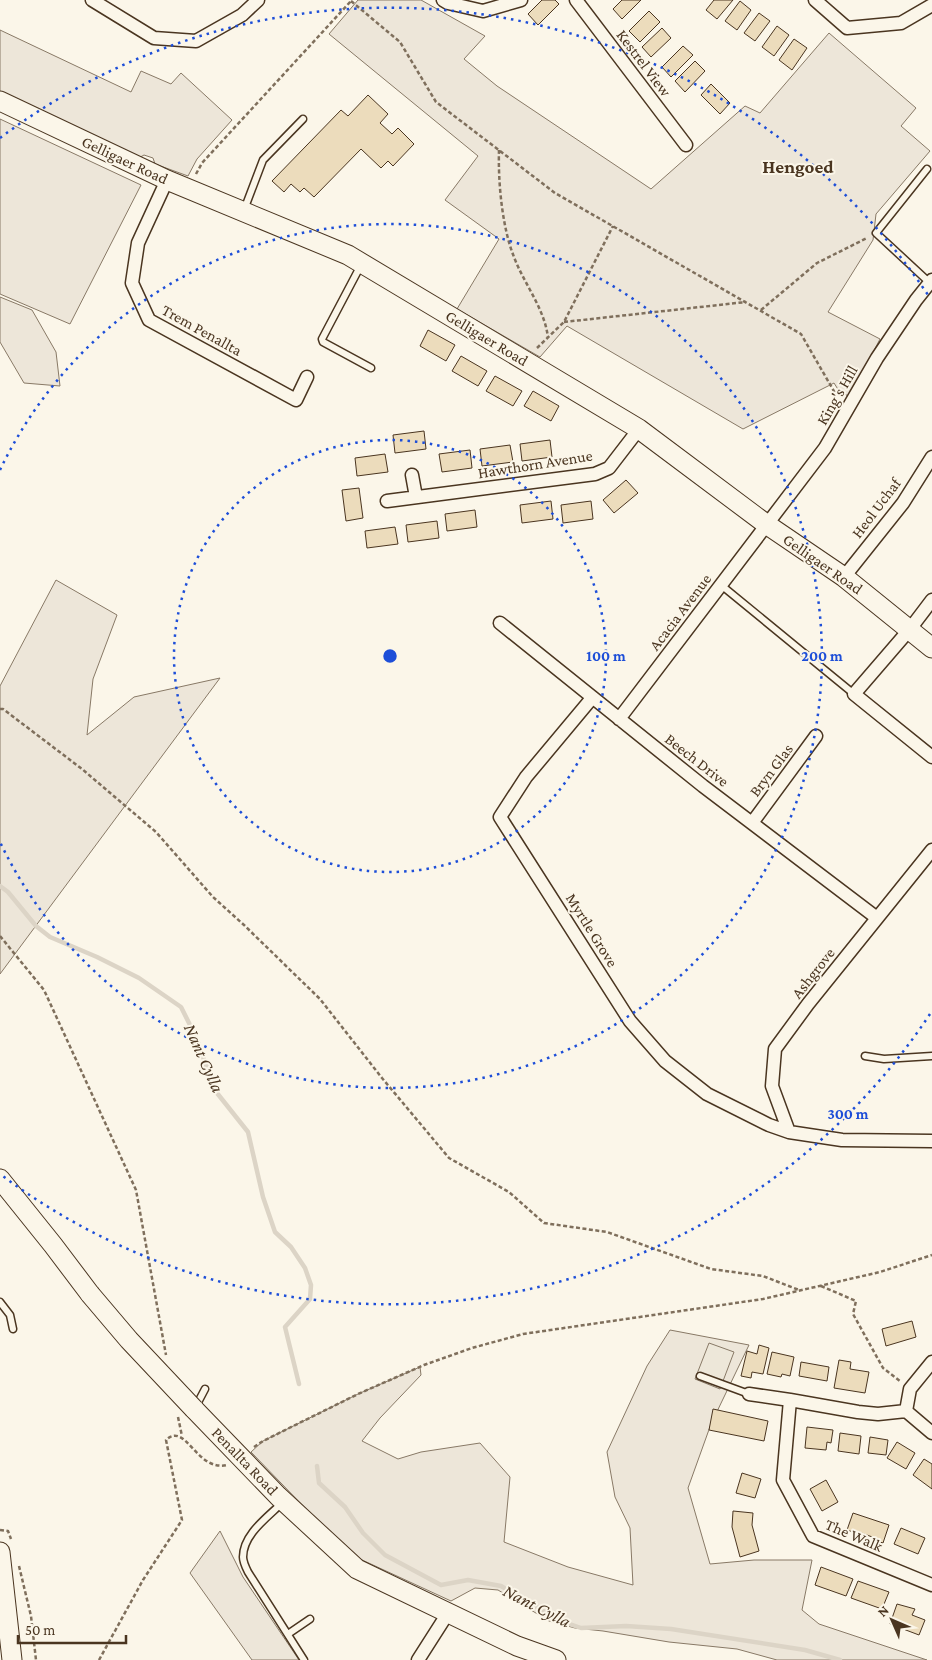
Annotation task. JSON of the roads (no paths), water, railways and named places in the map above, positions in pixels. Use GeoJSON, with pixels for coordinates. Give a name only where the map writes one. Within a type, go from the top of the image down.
{"type":"FeatureCollection","features":[{"type":"Feature","properties":{"kind":"street"},"geometry":{"type":"LineString","coordinates":[[92,0],[154,38],[196,41],[242,15],[258,0]]}},
{"type":"Feature","properties":{"kind":"street"},"geometry":{"type":"LineString","coordinates":[[443,0],[448,3],[483,11],[521,0]]}},
{"type":"Feature","properties":{"kind":"street","name":"Kestrel View"},"geometry":{"type":"LineString","coordinates":[[576,0],[686,146]]}},
{"type":"Feature","properties":{"kind":"street"},"geometry":{"type":"LineString","coordinates":[[815,0],[847,28],[901,23],[932,5]]}},
{"type":"Feature","properties":{"kind":"street","name":"Gelligaer Road"},"geometry":{"type":"LineString","coordinates":[[0,101],[167,180],[348,255],[362,263],[639,429],[766,524],[844,578],[932,648]]}},
{"type":"Feature","properties":{"kind":"street","name":"Trem Penallta"},"geometry":{"type":"LineString","coordinates":[[167,180],[138,244],[132,283],[149,320],[296,400],[308,377]]}},
{"type":"Feature","properties":{"kind":"street","name":"King's Hill"},"geometry":{"type":"LineString","coordinates":[[766,524],[825,448],[877,358],[916,300],[931,282]]}},
{"type":"Feature","properties":{"kind":"street","name":"Hawthorn Avenue"},"geometry":{"type":"LineString","coordinates":[[386,502],[596,474],[608,468],[639,429]]}},
{"type":"Feature","properties":{"kind":"street","name":"Heol Uchaf"},"geometry":{"type":"LineString","coordinates":[[844,578],[903,503],[932,457]]}},
{"type":"Feature","properties":{"kind":"street"},"geometry":{"type":"LineString","coordinates":[[412,475],[416,498]]}},
{"type":"Feature","properties":{"kind":"street","name":"Acacia Avenue"},"geometry":{"type":"LineString","coordinates":[[619,719],[766,524]]}},
{"type":"Feature","properties":{"kind":"street"},"geometry":{"type":"LineString","coordinates":[[932,600],[910,629],[854,694],[932,758]]}},
{"type":"Feature","properties":{"kind":"street","name":"Beech Drive"},"geometry":{"type":"LineString","coordinates":[[500,623],[592,698],[877,918]]}},
{"type":"Feature","properties":{"kind":"street","name":"Myrtle Grove"},"geometry":{"type":"LineString","coordinates":[[592,698],[526,777],[500,817],[630,1021],[665,1061],[707,1094],[770,1125],[789,1132]]}},
{"type":"Feature","properties":{"kind":"street","name":"Bryn Glas"},"geometry":{"type":"LineString","coordinates":[[752,823],[816,736]]}},
{"type":"Feature","properties":{"kind":"street","name":"Ashgrove"},"geometry":{"type":"LineString","coordinates":[[789,1132],[772,1086],[775,1049],[808,1004],[932,850]]}},
{"type":"Feature","properties":{"kind":"street"},"geometry":{"type":"LineString","coordinates":[[789,1132],[842,1140],[932,1141]]}},
{"type":"Feature","properties":{"kind":"street","name":"Penallta Road"},"geometry":{"type":"LineString","coordinates":[[0,1179],[54,1245],[90,1294],[186,1409],[240,1457],[283,1501],[357,1569],[517,1646],[549,1659]]}},
{"type":"Feature","properties":{"kind":"street"},"geometry":{"type":"LineString","coordinates":[[906,1412],[910,1389],[932,1362]]}},
{"type":"Feature","properties":{"kind":"street"},"geometry":{"type":"LineString","coordinates":[[749,1394],[858,1412],[878,1414],[906,1412],[932,1432]]}},
{"type":"Feature","properties":{"kind":"street","name":"The Walk"},"geometry":{"type":"LineString","coordinates":[[790,1400],[783,1480],[813,1536],[932,1586]]}},
{"type":"Feature","properties":{"kind":"street"},"geometry":{"type":"LineString","coordinates":[[9,1550],[12,1660]]}},
{"type":"Feature","properties":{"kind":"street"},"geometry":{"type":"LineString","coordinates":[[418,1660],[448,1613]]}},
{"type":"Feature","properties":{"kind":"lane"},"geometry":{"type":"LineString","coordinates":[[243,211],[263,160],[303,119]]}},
{"type":"Feature","properties":{"kind":"lane"},"geometry":{"type":"LineString","coordinates":[[927,169],[876,233],[931,282]]}},
{"type":"Feature","properties":{"kind":"lane"},"geometry":{"type":"LineString","coordinates":[[362,263],[322,339],[323,342],[370,368]]}},
{"type":"Feature","properties":{"kind":"lane"},"geometry":{"type":"LineString","coordinates":[[721,584],[854,694]]}},
{"type":"Feature","properties":{"kind":"lane"},"geometry":{"type":"LineString","coordinates":[[865,1056],[884,1059],[932,1056]]}},
{"type":"Feature","properties":{"kind":"lane"},"geometry":{"type":"LineString","coordinates":[[0,1302],[10,1315],[13,1329]]}},
{"type":"Feature","properties":{"kind":"lane"},"geometry":{"type":"LineString","coordinates":[[700,1376],[749,1394]]}},
{"type":"Feature","properties":{"kind":"lane"},"geometry":{"type":"LineString","coordinates":[[186,1409],[205,1389]]}},
{"type":"Feature","properties":{"kind":"lane"},"geometry":{"type":"LineString","coordinates":[[283,1501],[245,1544],[243,1558],[248,1572],[304,1660]]}},
{"type":"Feature","properties":{"kind":"lane"},"geometry":{"type":"LineString","coordinates":[[288,1634],[310,1619]]}},
{"type":"Feature","properties":{"kind":"waterway","name":"Nant Cylla"},"geometry":{"type":"LineString","coordinates":[[0,886],[8,892],[36,926],[50,937],[97,957],[139,978],[181,1007],[192,1029],[217,1093],[248,1132],[263,1197],[275,1232],[291,1247],[305,1268],[311,1285],[310,1299],[285,1327],[299,1384]]}},
{"type":"Feature","properties":{"kind":"waterway","name":"Nant Cylla"},"geometry":{"type":"LineString","coordinates":[[317,1466],[319,1483],[345,1507],[363,1533],[385,1555],[441,1585],[468,1580],[501,1586],[561,1621],[581,1628],[626,1626],[671,1629],[805,1650],[840,1660]]}},
{"type":"Feature","properties":{"kind":"district","name":"Hengoed"},"geometry":{"type":"Point","coordinates":[798,166]}}]}
